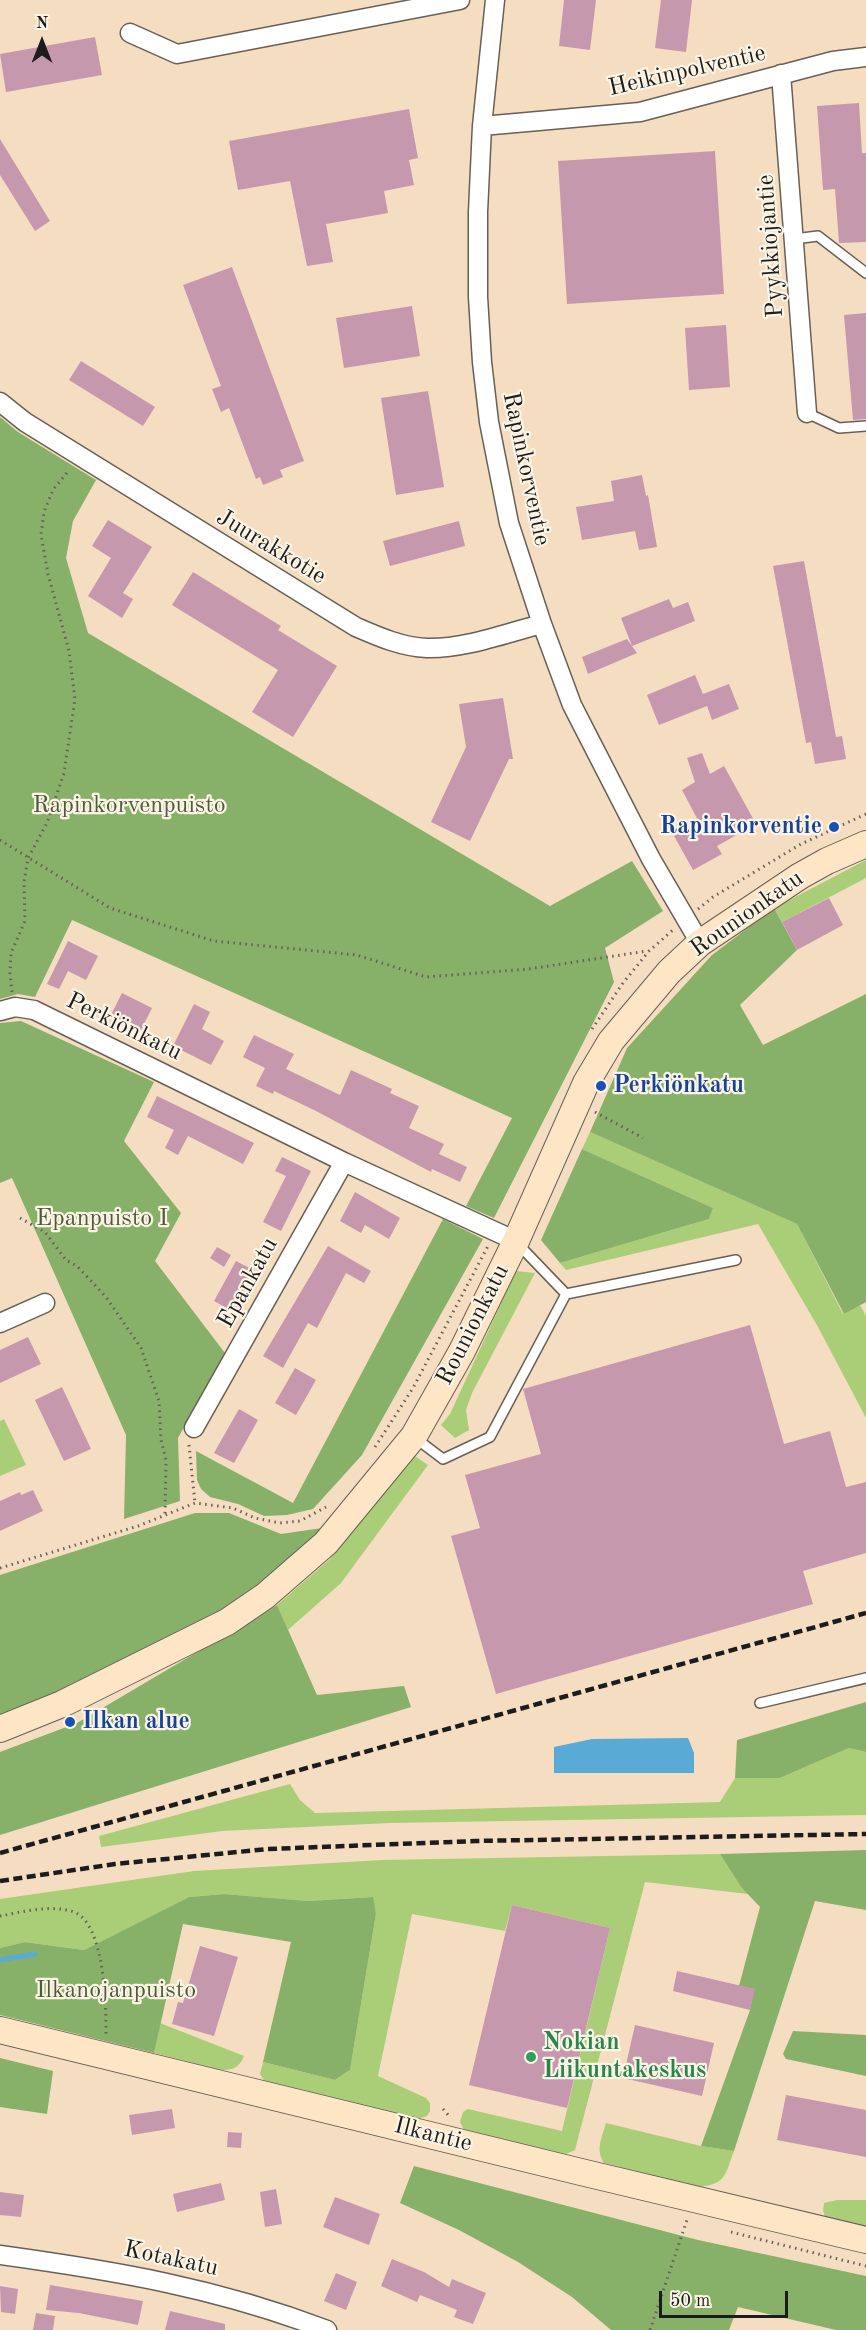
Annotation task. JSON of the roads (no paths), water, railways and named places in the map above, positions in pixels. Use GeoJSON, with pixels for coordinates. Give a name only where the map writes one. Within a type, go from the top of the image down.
{"type":"FeatureCollection","features":[{"type":"Feature","properties":{"kind":"main road","name":"Rounionkatu"},"geometry":{"type":"LineString","coordinates":[[0,1729],[62,1704],[227,1622],[265,1596],[326,1543],[414,1436],[462,1351],[516,1241],[586,1083],[611,1041],[663,978],[700,943],[792,881],[827,861],[866,844]]}},
{"type":"Feature","properties":{"kind":"main road","name":"Ilkantie"},"geometry":{"type":"LineString","coordinates":[[0,2030],[866,2240]]}},
{"type":"Feature","properties":{"kind":"street"},"geometry":{"type":"LineString","coordinates":[[130,33],[177,54],[460,0]]}},
{"type":"Feature","properties":{"kind":"street","name":"Rapinkorventie"},"geometry":{"type":"LineString","coordinates":[[495,0],[482,126],[477,265],[483,372],[489,422],[509,523],[542,624],[572,705],[651,859],[700,943]]}},
{"type":"Feature","properties":{"kind":"street","name":"Heikinpolventie"},"geometry":{"type":"LineString","coordinates":[[482,126],[640,111],[833,61],[866,57]]}},
{"type":"Feature","properties":{"kind":"street","name":"Pyykkiojantie"},"geometry":{"type":"LineString","coordinates":[[781,74],[807,413]]}},
{"type":"Feature","properties":{"kind":"street","name":"Juurakkotie"},"geometry":{"type":"LineString","coordinates":[[0,402],[25,422],[336,615],[376,636],[406,645],[428,648],[479,640],[542,624]]}},
{"type":"Feature","properties":{"kind":"street","name":"Perkiönkatu"},"geometry":{"type":"LineString","coordinates":[[7,1009],[34,1010],[344,1162],[516,1241]]}},
{"type":"Feature","properties":{"kind":"street","name":"Epankatu"},"geometry":{"type":"LineString","coordinates":[[194,1428],[344,1162]]}},
{"type":"Feature","properties":{"kind":"street"},"geometry":{"type":"LineString","coordinates":[[0,1323],[45,1303]]}},
{"type":"Feature","properties":{"kind":"street","name":"Kotakatu"},"geometry":{"type":"LineString","coordinates":[[0,2255],[97,2268],[157,2279],[220,2294],[284,2313],[327,2330]]}},
{"type":"Feature","properties":{"kind":"lane"},"geometry":{"type":"LineString","coordinates":[[794,239],[818,236],[866,273]]}},
{"type":"Feature","properties":{"kind":"lane"},"geometry":{"type":"LineString","coordinates":[[807,413],[839,428],[866,426]]}},
{"type":"Feature","properties":{"kind":"lane"},"geometry":{"type":"LineString","coordinates":[[516,1241],[566,1294]]}},
{"type":"Feature","properties":{"kind":"lane"},"geometry":{"type":"LineString","coordinates":[[566,1294],[736,1260]]}},
{"type":"Feature","properties":{"kind":"lane"},"geometry":{"type":"LineString","coordinates":[[414,1436],[443,1459],[490,1437],[566,1294]]}},
{"type":"Feature","properties":{"kind":"lane"},"geometry":{"type":"LineString","coordinates":[[760,1703],[866,1678]]}},
{"type":"Feature","properties":{"kind":"water"},"geometry":{"type":"Polygon","coordinates":[[[688,1738],[694,1753],[694,1773],[554,1773],[554,1747],[592,1739],[688,1738]]]}},
{"type":"Feature","properties":{"kind":"waterway"},"geometry":{"type":"LineString","coordinates":[[0,1960],[35,1954]]}},
{"type":"Feature","properties":{"kind":"railway"},"geometry":{"type":"LineString","coordinates":[[0,1853],[866,1613]]}},
{"type":"Feature","properties":{"kind":"railway"},"geometry":{"type":"LineString","coordinates":[[0,1881],[115,1864],[268,1849],[476,1841],[866,1834]]}},
{"type":"Feature","properties":{"kind":"place","name":"Rapinkorventie"},"geometry":{"type":"Point","coordinates":[834,827]}},
{"type":"Feature","properties":{"kind":"place","name":"Perkiönkatu"},"geometry":{"type":"Point","coordinates":[601,1086]}},
{"type":"Feature","properties":{"kind":"place","name":"Ilkan alue"},"geometry":{"type":"Point","coordinates":[70,1722]}},
{"type":"Feature","properties":{"kind":"place","name":"Nokian Liikuntakeskus"},"geometry":{"type":"Point","coordinates":[531,2057]}},
{"type":"Feature","properties":{"kind":"park label","name":"Rapinkorvenpuisto"},"geometry":{"type":"Point","coordinates":[129,806]}},
{"type":"Feature","properties":{"kind":"park label","name":"Epanpuisto I"},"geometry":{"type":"Point","coordinates":[102,1219]}},
{"type":"Feature","properties":{"kind":"park label","name":"Ilkanojanpuisto"},"geometry":{"type":"Point","coordinates":[116,1991]}}]}
